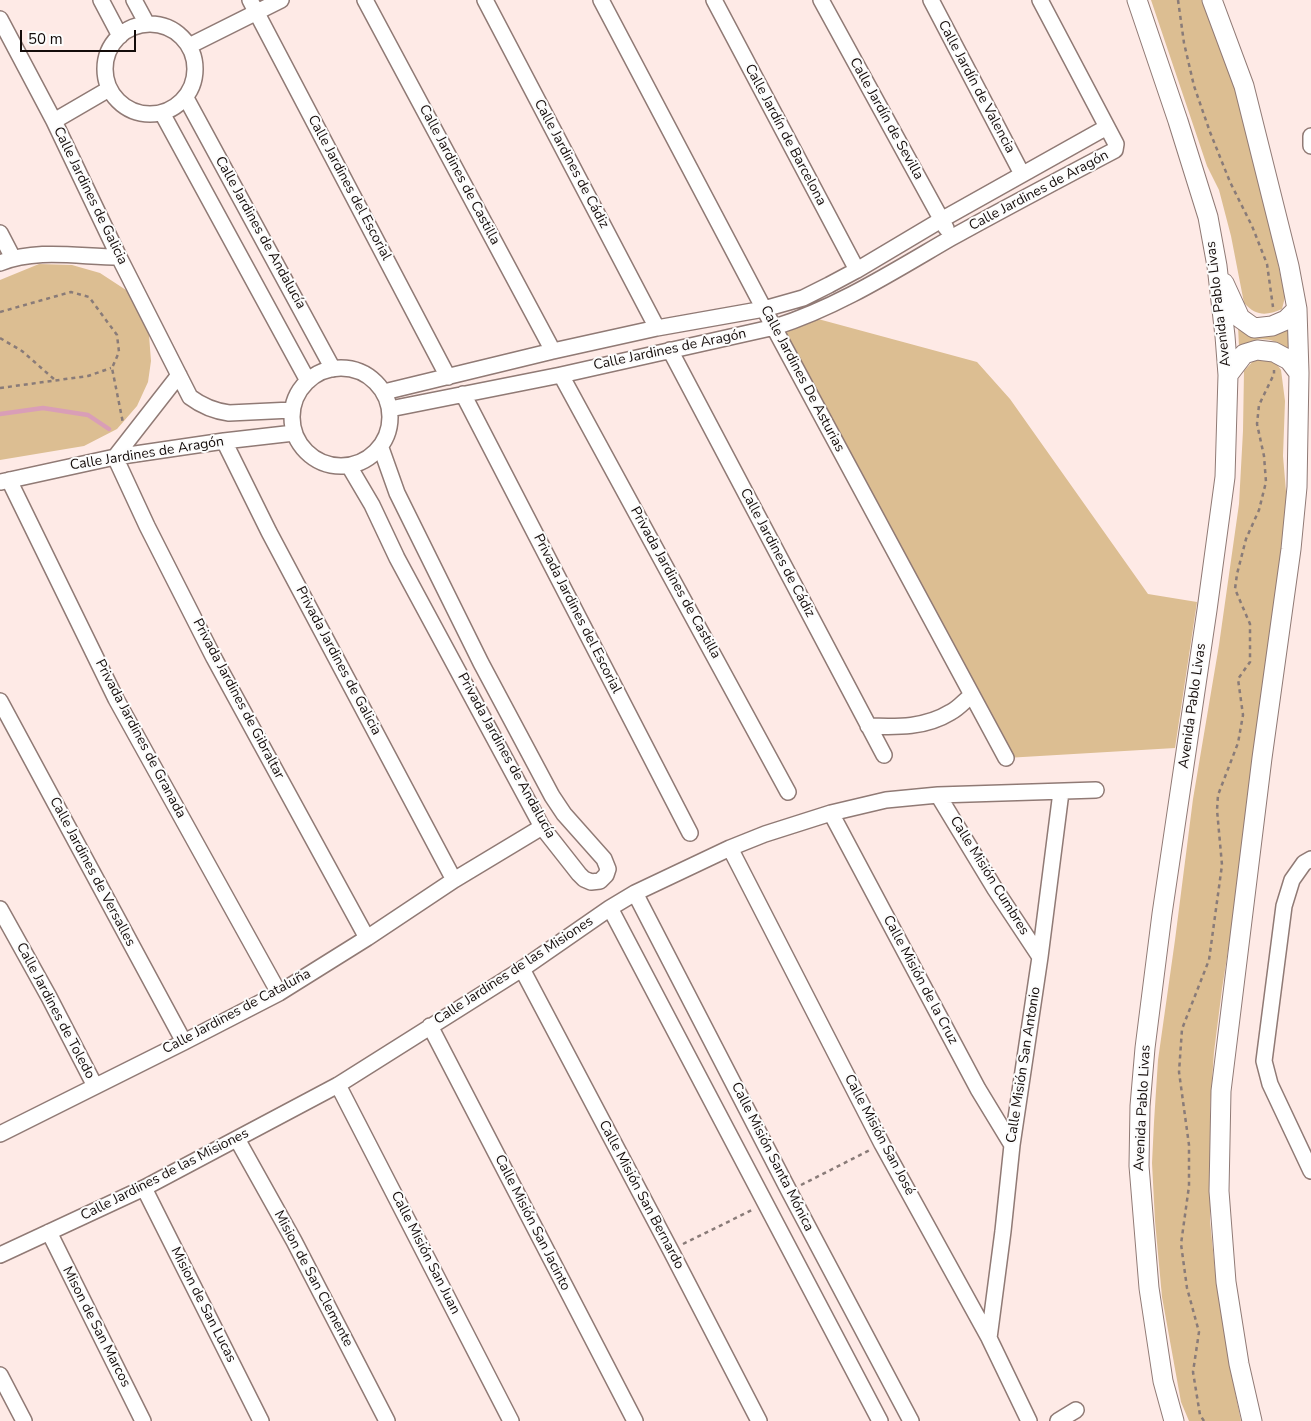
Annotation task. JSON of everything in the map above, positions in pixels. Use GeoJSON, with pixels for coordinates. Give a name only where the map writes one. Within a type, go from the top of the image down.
{"type":"FeatureCollection","features":[{"type":"Feature","properties":{"kind":"main road","name":"Avenida Pablo Livas"},"geometry":{"type":"LineString","coordinates":[[1137,0],[1208,217],[1217,266],[1228,375],[1225,477],[1208,610],[1162,914],[1145,1048],[1140,1106],[1139,1166],[1149,1288],[1164,1381],[1174,1421]]}},
{"type":"Feature","properties":{"kind":"main road"},"geometry":{"type":"LineString","coordinates":[[1212,0],[1244,86],[1289,266],[1297,310],[1299,373],[1297,487],[1291,549],[1262,758],[1222,1091],[1219,1191],[1226,1282],[1252,1421]]}},
{"type":"Feature","properties":{"kind":"main road"},"geometry":{"type":"LineString","coordinates":[[1217,266],[1240,318],[1254,328],[1272,326],[1286,320],[1297,310]]}},
{"type":"Feature","properties":{"kind":"main road"},"geometry":{"type":"LineString","coordinates":[[1228,375],[1244,354],[1257,350],[1274,352],[1288,360],[1299,373]]}},
{"type":"Feature","properties":{"kind":"street"},"geometry":{"type":"LineString","coordinates":[[101,0],[120,36]]}},
{"type":"Feature","properties":{"kind":"street"},"geometry":{"type":"LineString","coordinates":[[134,0],[147,24]]}},
{"type":"Feature","properties":{"kind":"street"},"geometry":{"type":"LineString","coordinates":[[189,46],[253,6],[281,0]]}},
{"type":"Feature","properties":{"kind":"street","name":"Calle Jardines de Castilla"},"geometry":{"type":"LineString","coordinates":[[365,0],[553,350]]}},
{"type":"Feature","properties":{"kind":"street","name":"Calle Jardines de Cádiz"},"geometry":{"type":"LineString","coordinates":[[485,0],[657,328]]}},
{"type":"Feature","properties":{"kind":"street","name":"Calle Jardines De Asturias"},"geometry":{"type":"LineString","coordinates":[[601,0],[764,309],[1006,758]]}},
{"type":"Feature","properties":{"kind":"street","name":"Calle Jardín de Barcelona"},"geometry":{"type":"LineString","coordinates":[[714,0],[857,270]]}},
{"type":"Feature","properties":{"kind":"street","name":"Calle Jardín de Sevilla"},"geometry":{"type":"LineString","coordinates":[[821,0],[952,238]]}},
{"type":"Feature","properties":{"kind":"street","name":"Calle Jardín de Valencia"},"geometry":{"type":"LineString","coordinates":[[931,0],[1022,174]]}},
{"type":"Feature","properties":{"kind":"street"},"geometry":{"type":"LineString","coordinates":[[1040,0],[1107,127]]}},
{"type":"Feature","properties":{"kind":"street","name":"Calle Jardines del Escorial"},"geometry":{"type":"LineString","coordinates":[[253,6],[448,377]]}},
{"type":"Feature","properties":{"kind":"street","name":"Calle Jardines de Galicia"},"geometry":{"type":"LineString","coordinates":[[0,19],[54,121],[119,257],[190,397],[204,407],[219,412],[292,410]]}},
{"type":"Feature","properties":{"kind":"street"},"geometry":{"type":"LineString","coordinates":[[147,24],[168,27],[180,35],[189,46],[194,57],[194,82],[186,98],[170,110],[162,113],[146,114],[131,110],[119,101],[109,89],[105,74],[106,59],[112,44],[129,29],[147,24]]}},
{"type":"Feature","properties":{"kind":"street"},"geometry":{"type":"LineString","coordinates":[[54,121],[109,89]]}},
{"type":"Feature","properties":{"kind":"street","name":"Calle Jardines de Andalucía"},"geometry":{"type":"LineString","coordinates":[[186,98],[333,369]]}},
{"type":"Feature","properties":{"kind":"street","name":"Calle Jardines de Andalucía"},"geometry":{"type":"LineString","coordinates":[[162,113],[308,381]]}},
{"type":"Feature","properties":{"kind":"street","name":"Calle Jardines de Aragón"},"geometry":{"type":"LineString","coordinates":[[384,392],[553,350],[657,328],[764,309],[803,298],[857,270],[941,220],[1107,127],[1117,146],[1115,150],[952,238],[861,290],[796,321],[561,375],[390,409]]}},
{"type":"Feature","properties":{"kind":"street"},"geometry":{"type":"LineString","coordinates":[[1311,136],[1311,146]]}},
{"type":"Feature","properties":{"kind":"street"},"geometry":{"type":"LineString","coordinates":[[0,233],[7,261],[44,255],[119,257]]}},
{"type":"Feature","properties":{"kind":"street","name":"Calle Jardines de Cádiz"},"geometry":{"type":"LineString","coordinates":[[670,350],[884,755]]}},
{"type":"Feature","properties":{"kind":"street"},"geometry":{"type":"LineString","coordinates":[[333,369],[352,369],[375,381],[384,392],[390,409],[389,429],[381,448],[366,460],[349,466],[331,466],[316,460],[302,448],[294,433],[292,410],[297,394],[308,381],[322,372],[333,369]]}},
{"type":"Feature","properties":{"kind":"street"},"geometry":{"type":"LineString","coordinates":[[115,457],[179,375]]}},
{"type":"Feature","properties":{"kind":"street","name":"Privada Jardines de Castilla"},"geometry":{"type":"LineString","coordinates":[[561,375],[788,792]]}},
{"type":"Feature","properties":{"kind":"street","name":"Privada Jardines del Escorial"},"geometry":{"type":"LineString","coordinates":[[464,394],[690,834]]}},
{"type":"Feature","properties":{"kind":"street","name":"Calle Jardines de Aragón"},"geometry":{"type":"LineString","coordinates":[[5,481],[115,457],[294,433]]}},
{"type":"Feature","properties":{"kind":"street","name":"Privada Jardines de Galicia"},"geometry":{"type":"LineString","coordinates":[[224,441],[269,532],[454,880]]}},
{"type":"Feature","properties":{"kind":"street","name":"Privada Jardines de Andalucía"},"geometry":{"type":"LineString","coordinates":[[349,466],[372,505],[397,558],[542,827],[584,879],[595,882],[600,881],[606,875],[608,869],[604,859],[564,814],[552,796],[495,688],[397,493],[381,448]]}},
{"type":"Feature","properties":{"kind":"street","name":"Privada Jardines de Gibraltar"},"geometry":{"type":"LineString","coordinates":[[115,457],[147,526],[214,658],[367,938]]}},
{"type":"Feature","properties":{"kind":"street","name":"Privada Jardines de Granada"},"geometry":{"type":"LineString","coordinates":[[5,481],[116,699],[279,993]]}},
{"type":"Feature","properties":{"kind":"street"},"geometry":{"type":"LineString","coordinates":[[868,726],[904,727],[926,723],[952,712],[972,695]]}},
{"type":"Feature","properties":{"kind":"street","name":"Calle Jardines de Versalles"},"geometry":{"type":"LineString","coordinates":[[0,701],[184,1042]]}},
{"type":"Feature","properties":{"kind":"street","name":"Calle Jardines de las Misiones"},"geometry":{"type":"LineString","coordinates":[[0,1255],[144,1188],[338,1085],[522,969],[610,908],[635,893],[730,848],[765,834],[831,813],[886,800],[938,795],[1096,790]]}},
{"type":"Feature","properties":{"kind":"street","name":"Calle Misión San Antonio"},"geometry":{"type":"LineString","coordinates":[[989,1338],[1012,1145],[1040,957],[1061,792]]}},
{"type":"Feature","properties":{"kind":"street","name":"Calle Misión Cumbres"},"geometry":{"type":"LineString","coordinates":[[938,795],[995,889],[1040,957]]}},
{"type":"Feature","properties":{"kind":"street","name":"Calle Misión de la Cruz"},"geometry":{"type":"LineString","coordinates":[[831,813],[978,1089],[1012,1145]]}},
{"type":"Feature","properties":{"kind":"street","name":"Calle Jardines de Cataluña"},"geometry":{"type":"LineString","coordinates":[[1,1129],[95,1086],[279,993],[367,938],[454,880],[542,827]]}},
{"type":"Feature","properties":{"kind":"street","name":"Calle Misión San José"},"geometry":{"type":"LineString","coordinates":[[730,848],[882,1144],[989,1338],[1029,1421]]}},
{"type":"Feature","properties":{"kind":"street"},"geometry":{"type":"LineString","coordinates":[[1311,859],[1304,863],[1292,880],[1284,906],[1264,1061],[1270,1084],[1311,1171]]}},
{"type":"Feature","properties":{"kind":"street","name":"Calle Misión Santa Mónica"},"geometry":{"type":"LineString","coordinates":[[635,893],[910,1421]]}},
{"type":"Feature","properties":{"kind":"street","name":"Calle Misión Santa Mónica"},"geometry":{"type":"LineString","coordinates":[[610,908],[880,1421]]}},
{"type":"Feature","properties":{"kind":"street","name":"Calle Jardines de Toledo"},"geometry":{"type":"LineString","coordinates":[[0,909],[95,1086]]}},
{"type":"Feature","properties":{"kind":"street","name":"Calle Misión San Bernardo"},"geometry":{"type":"LineString","coordinates":[[522,969],[759,1421]]}},
{"type":"Feature","properties":{"kind":"street","name":"Calle Misión San Jacinto"},"geometry":{"type":"LineString","coordinates":[[430,1026],[635,1421]]}},
{"type":"Feature","properties":{"kind":"street","name":"Calle Misión San Juan"},"geometry":{"type":"LineString","coordinates":[[338,1085],[511,1421]]}},
{"type":"Feature","properties":{"kind":"street","name":"Mision de San Clemente"},"geometry":{"type":"LineString","coordinates":[[237,1139],[294,1241],[387,1421]]}},
{"type":"Feature","properties":{"kind":"street","name":"Mision de San Lucas"},"geometry":{"type":"LineString","coordinates":[[144,1188],[261,1421]]}},
{"type":"Feature","properties":{"kind":"street"},"geometry":{"type":"LineString","coordinates":[[765,1203],[789,1191]]}},
{"type":"Feature","properties":{"kind":"street","name":"Mison de San Marcos"},"geometry":{"type":"LineString","coordinates":[[49,1232],[143,1421]]}},
{"type":"Feature","properties":{"kind":"street"},"geometry":{"type":"LineString","coordinates":[[0,1375],[24,1421]]}},
{"type":"Feature","properties":{"kind":"street"},"geometry":{"type":"LineString","coordinates":[[1058,1421],[1076,1410]]}},
{"type":"Feature","properties":{"kind":"path"},"geometry":{"type":"LineString","coordinates":[[0,312],[71,292],[89,297],[118,335],[119,352],[112,368],[127,442]]}},
{"type":"Feature","properties":{"kind":"path"},"geometry":{"type":"LineString","coordinates":[[0,338],[22,351],[55,380]]}},
{"type":"Feature","properties":{"kind":"path"},"geometry":{"type":"LineString","coordinates":[[0,388],[88,376],[112,368]]}},
{"type":"Feature","properties":{"kind":"path"},"geometry":{"type":"LineString","coordinates":[[1204,1421],[1200,1415],[1193,1372],[1199,1332],[1187,1288],[1182,1244],[1189,1186],[1189,1145],[1179,1072],[1182,1029],[1209,960],[1222,865],[1217,810],[1218,795],[1238,744],[1243,715],[1238,679],[1250,662]]}},
{"type":"Feature","properties":{"kind":"path"},"geometry":{"type":"LineString","coordinates":[[789,1191],[882,1144]]}},
{"type":"Feature","properties":{"kind":"path"},"geometry":{"type":"LineString","coordinates":[[671,1251],[765,1203]]}},
{"type":"Feature","properties":{"kind":"shaded area"},"geometry":{"type":"Polygon","coordinates":[[[1151,0],[1205,0],[1231,73],[1275,249],[1285,297],[1282,309],[1262,314],[1244,303],[1231,236],[1219,190],[1207,166],[1151,0]]]}},
{"type":"Feature","properties":{"kind":"shaded area"},"geometry":{"type":"Polygon","coordinates":[[[39,264],[72,265],[100,273],[126,290],[142,312],[149,335],[151,361],[148,382],[137,406],[117,429],[84,446],[0,460],[0,280],[39,264]]]}},
{"type":"Feature","properties":{"kind":"shaded area"},"geometry":{"type":"Polygon","coordinates":[[[807,316],[977,362],[1010,399],[1148,594],[1197,602],[1175,748],[1006,758],[775,327],[807,316]]]}},
{"type":"Feature","properties":{"kind":"shaded area"},"geometry":{"type":"Polygon","coordinates":[[[1289,325],[1288,349],[1276,342],[1264,339],[1252,341],[1239,347],[1238,326],[1289,325]]]}},
{"type":"Feature","properties":{"kind":"shaded area"},"geometry":{"type":"Polygon","coordinates":[[[1266,358],[1276,363],[1281,370],[1285,401],[1283,456],[1288,515],[1222,989],[1214,1052],[1210,1109],[1210,1221],[1222,1316],[1241,1421],[1189,1421],[1181,1402],[1162,1297],[1155,1221],[1152,1163],[1158,1060],[1193,799],[1219,645],[1239,504],[1244,371],[1254,360],[1266,358]]]}},
{"type":"Feature","properties":{"kind":"waterway"},"geometry":{"type":"LineString","coordinates":[[0,414],[43,408],[88,415],[109,429]]}}]}
